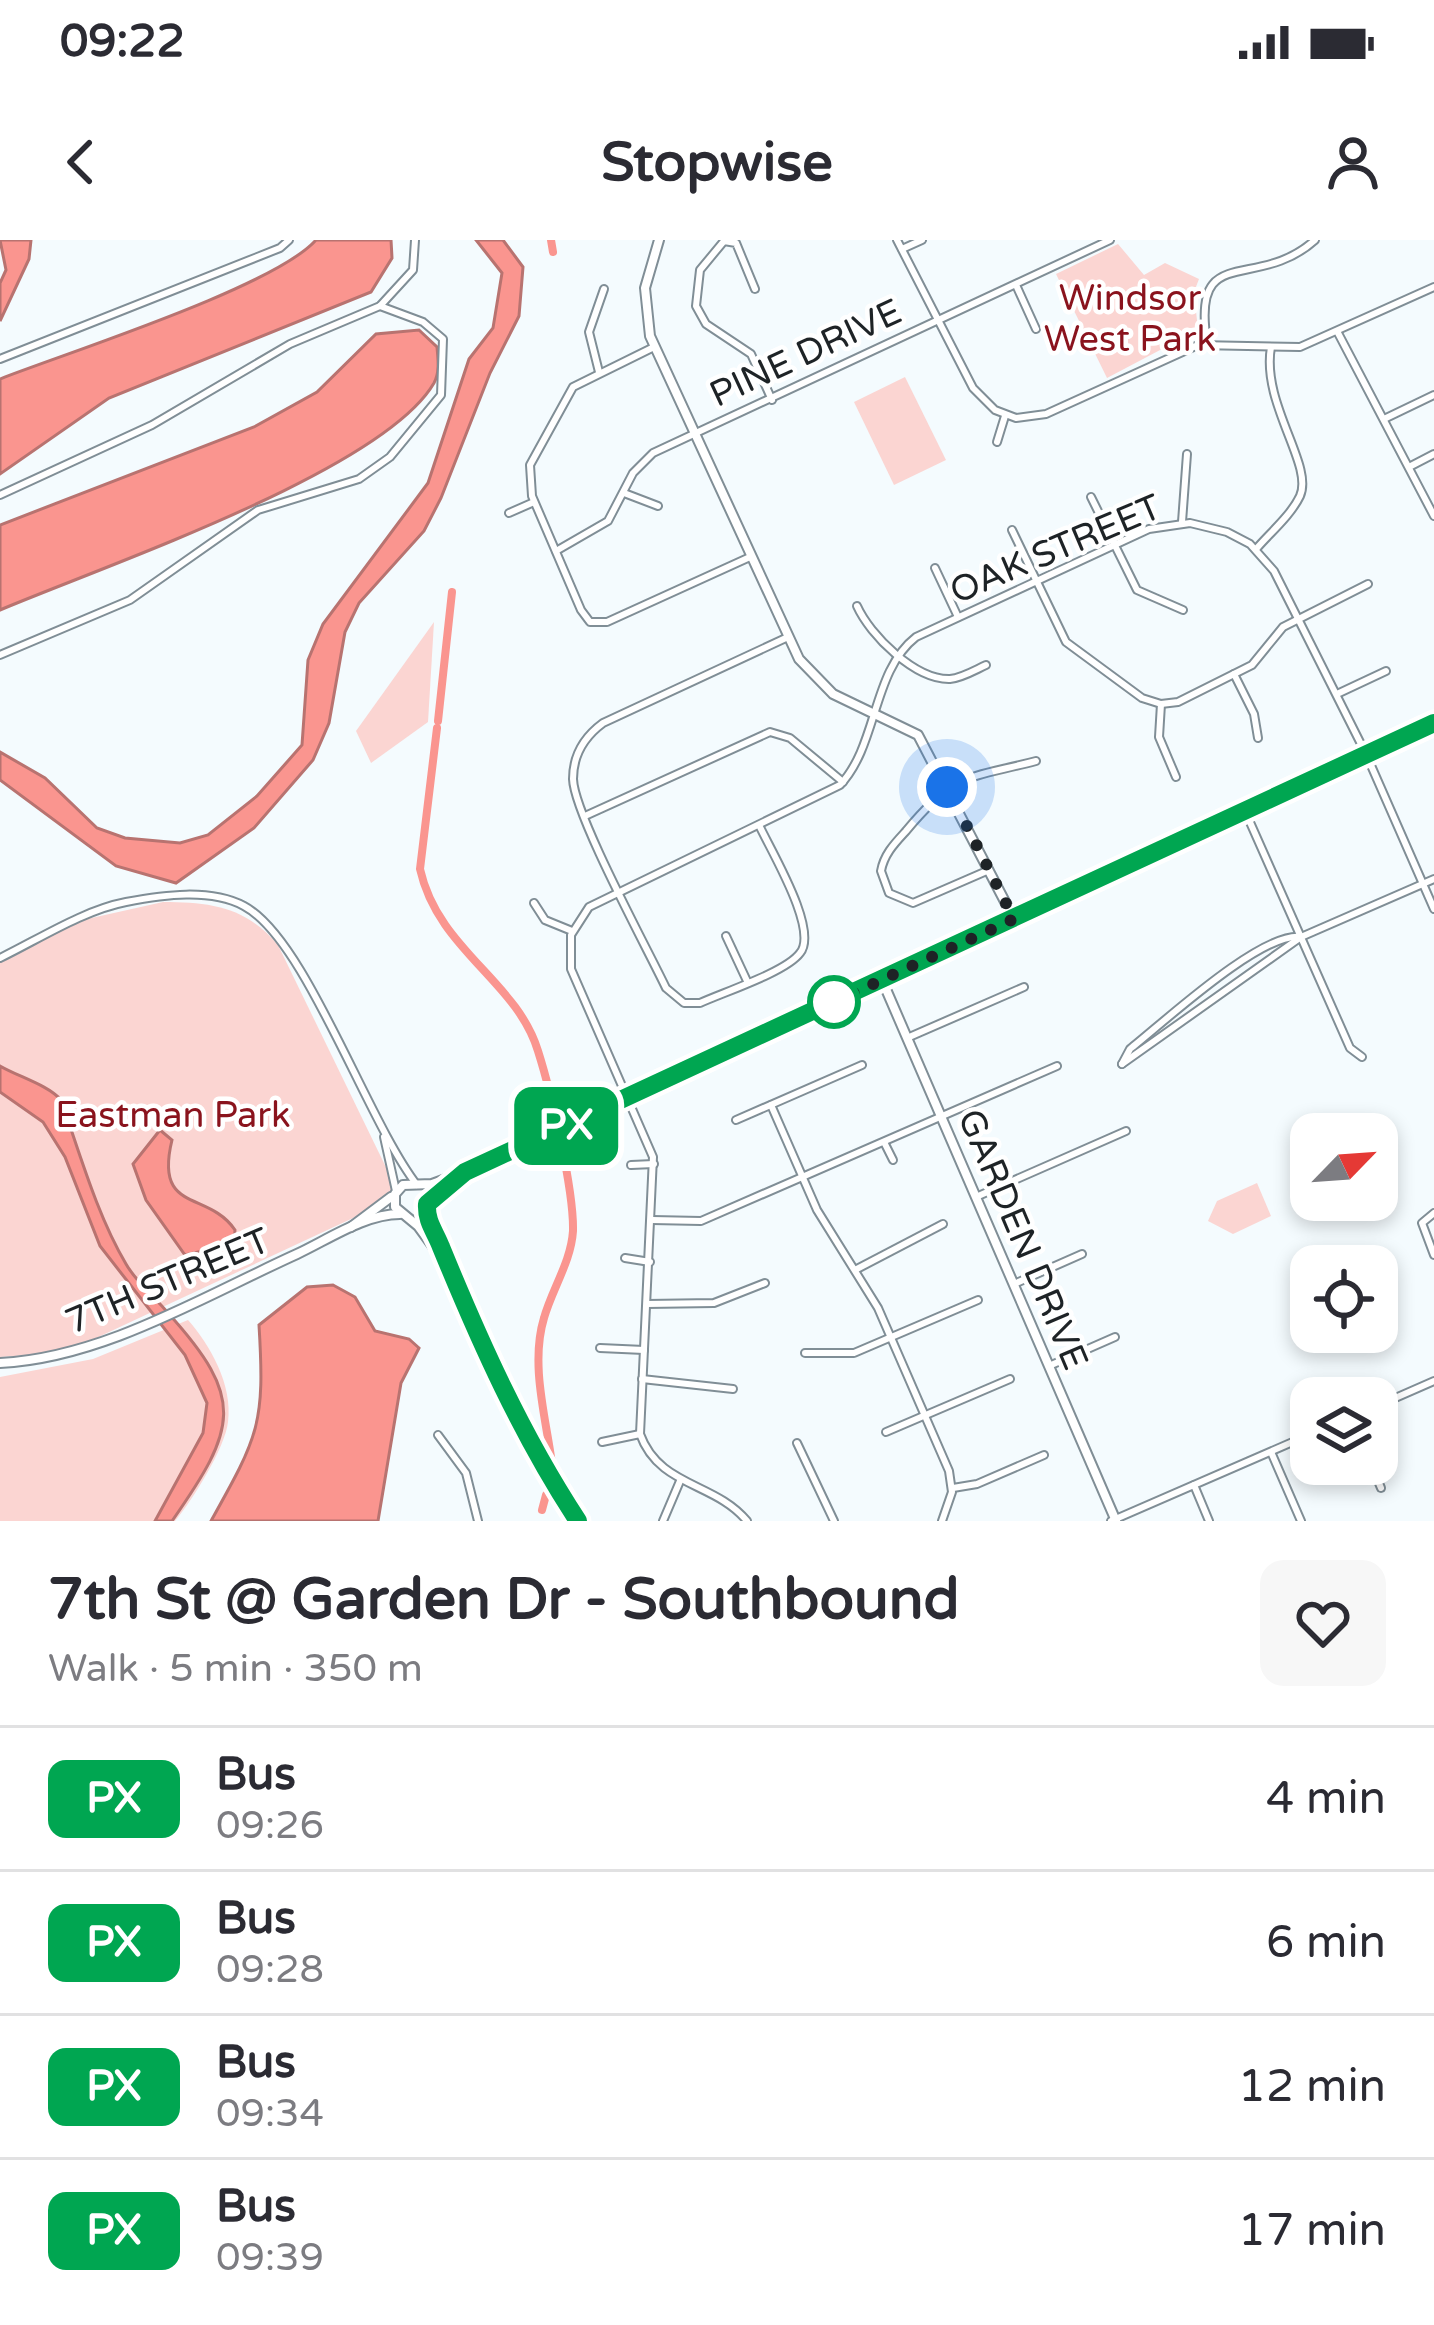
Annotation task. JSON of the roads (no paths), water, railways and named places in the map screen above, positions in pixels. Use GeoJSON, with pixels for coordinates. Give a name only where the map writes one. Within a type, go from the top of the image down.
{"type":"FeatureCollection","features":[{"type":"Feature","properties":{"kind":"street"},"geometry":{"type":"LineString","coordinates":[[0,358],[280,248],[289,240]]}},
{"type":"Feature","properties":{"kind":"street"},"geometry":{"type":"LineString","coordinates":[[0,495],[152,425],[290,344],[380,306],[413,270],[415,240]]}},
{"type":"Feature","properties":{"kind":"street"},"geometry":{"type":"LineString","coordinates":[[659,240],[644,297],[654,347],[788,637],[821,686],[919,735],[1014,919]]}},
{"type":"Feature","properties":{"kind":"street"},"geometry":{"type":"LineString","coordinates":[[897,240],[977,395],[1005,416],[1046,414],[1208,342],[1300,347],[1434,287]]}},
{"type":"Feature","properties":{"kind":"street"},"geometry":{"type":"LineString","coordinates":[[902,249],[922,240]]}},
{"type":"Feature","properties":{"kind":"street"},"geometry":{"type":"LineString","coordinates":[[1078,240],[1084,253]]}},
{"type":"Feature","properties":{"kind":"street","name":"PINE DRIVE"},"geometry":{"type":"LineString","coordinates":[[556,551],[598,530],[646,458],[1110,240]]}},
{"type":"Feature","properties":{"kind":"street"},"geometry":{"type":"LineString","coordinates":[[1208,342],[1202,293],[1212,273],[1237,260],[1288,257],[1315,240]]}},
{"type":"Feature","properties":{"kind":"street"},"geometry":{"type":"LineString","coordinates":[[754,289],[736,243],[724,241],[700,270],[696,306],[706,324],[747,349],[772,400]]}},
{"type":"Feature","properties":{"kind":"street"},"geometry":{"type":"LineString","coordinates":[[1016,285],[1036,329]]}},
{"type":"Feature","properties":{"kind":"street"},"geometry":{"type":"LineString","coordinates":[[598,372],[589,332],[604,289]]}},
{"type":"Feature","properties":{"kind":"street"},"geometry":{"type":"LineString","coordinates":[[0,655],[130,600],[258,510],[359,479],[390,457],[441,394],[443,339],[423,322],[380,306]]}},
{"type":"Feature","properties":{"kind":"street"},"geometry":{"type":"LineString","coordinates":[[1337,332],[1434,516]]}},
{"type":"Feature","properties":{"kind":"street"},"geometry":{"type":"LineString","coordinates":[[588,633],[590,622],[535,502],[530,472],[538,444],[567,393],[598,372],[654,347]]}},
{"type":"Feature","properties":{"kind":"street"},"geometry":{"type":"LineString","coordinates":[[1271,347],[1271,399],[1301,464],[1303,486],[1291,510],[1256,550],[1299,619],[1337,694],[1434,909]]}},
{"type":"Feature","properties":{"kind":"street"},"geometry":{"type":"LineString","coordinates":[[1384,419],[1434,395]]}},
{"type":"Feature","properties":{"kind":"street"},"geometry":{"type":"LineString","coordinates":[[997,442],[1005,416]]}},
{"type":"Feature","properties":{"kind":"street"},"geometry":{"type":"LineString","coordinates":[[1182,522],[1187,454]]}},
{"type":"Feature","properties":{"kind":"street"},"geometry":{"type":"LineString","coordinates":[[1409,467],[1434,454]]}},
{"type":"Feature","properties":{"kind":"street"},"geometry":{"type":"LineString","coordinates":[[624,493],[658,506]]}},
{"type":"Feature","properties":{"kind":"street"},"geometry":{"type":"LineString","coordinates":[[1091,496],[1137,590],[1183,610]]}},
{"type":"Feature","properties":{"kind":"street"},"geometry":{"type":"LineString","coordinates":[[509,513],[535,502]]}},
{"type":"Feature","properties":{"kind":"street","name":"OAK STREET"},"geometry":{"type":"LineString","coordinates":[[899,656],[916,637],[958,617],[1114,545],[1182,522],[1227,532],[1256,550]]}},
{"type":"Feature","properties":{"kind":"street"},"geometry":{"type":"LineString","coordinates":[[1012,530],[1069,645],[1142,698],[1160,704],[1178,702],[1256,662],[1276,632],[1368,584]]}},
{"type":"Feature","properties":{"kind":"street"},"geometry":{"type":"LineString","coordinates":[[590,622],[607,622],[750,556]]}},
{"type":"Feature","properties":{"kind":"street"},"geometry":{"type":"LineString","coordinates":[[935,568],[958,617]]}},
{"type":"Feature","properties":{"kind":"street"},"geometry":{"type":"LineString","coordinates":[[857,606],[877,642],[945,679],[986,664]]}},
{"type":"Feature","properties":{"kind":"street"},"geometry":{"type":"LineString","coordinates":[[759,825],[807,936],[797,957],[696,1004],[672,996],[586,816],[573,772],[592,731],[788,637]]}},
{"type":"Feature","properties":{"kind":"street"},"geometry":{"type":"LineString","coordinates":[[747,1521],[730,1504],[680,1481],[653,1461],[640,1435],[654,1164],[571,969],[572,931],[589,907],[843,782],[899,656]]}},
{"type":"Feature","properties":{"kind":"street"},"geometry":{"type":"LineString","coordinates":[[1337,694],[1386,671]]}},
{"type":"Feature","properties":{"kind":"street"},"geometry":{"type":"LineString","coordinates":[[1234,674],[1254,715],[1258,738]]}},
{"type":"Feature","properties":{"kind":"street"},"geometry":{"type":"LineString","coordinates":[[1160,704],[1160,737],[1176,777]]}},
{"type":"Feature","properties":{"kind":"street"},"geometry":{"type":"LineString","coordinates":[[395,1193],[408,1184],[419,1186],[465,1172],[547,1135],[1434,724]]}},
{"type":"Feature","properties":{"kind":"street"},"geometry":{"type":"LineString","coordinates":[[586,816],[770,732],[790,738],[843,782]]}},
{"type":"Feature","properties":{"kind":"street"},"geometry":{"type":"LineString","coordinates":[[989,870],[919,903],[898,900],[883,883],[888,852],[947,787],[968,775],[1036,761]]}},
{"type":"Feature","properties":{"kind":"street"},"geometry":{"type":"LineString","coordinates":[[1245,811],[1350,1048],[1362,1057]]}},
{"type":"Feature","properties":{"kind":"street"},"geometry":{"type":"LineString","coordinates":[[1301,937],[1291,935],[1250,956],[1130,1049],[1122,1064],[1136,1059],[1301,937],[1434,879]]}},
{"type":"Feature","properties":{"kind":"street"},"geometry":{"type":"LineString","coordinates":[[0,958],[126,902],[210,895],[242,905],[287,947],[384,1137],[419,1186],[445,1263],[517,1420],[578,1521]]}},
{"type":"Feature","properties":{"kind":"street"},"geometry":{"type":"LineString","coordinates":[[535,903],[543,918],[572,931]]}},
{"type":"Feature","properties":{"kind":"street"},"geometry":{"type":"LineString","coordinates":[[726,936],[747,981]]}},
{"type":"Feature","properties":{"kind":"street","name":"GARDEN DRIVE"},"geometry":{"type":"LineString","coordinates":[[882,980],[1114,1520]]}},
{"type":"Feature","properties":{"kind":"street"},"geometry":{"type":"LineString","coordinates":[[908,1038],[1024,987]]}},
{"type":"Feature","properties":{"kind":"street"},"geometry":{"type":"LineString","coordinates":[[736,1120],[862,1066]]}},
{"type":"Feature","properties":{"kind":"street"},"geometry":{"type":"LineString","coordinates":[[652,1220],[701,1221],[1057,1066]]}},
{"type":"Feature","properties":{"kind":"street"},"geometry":{"type":"LineString","coordinates":[[771,1105],[803,1178],[892,1338],[926,1415],[953,1488],[942,1521]]}},
{"type":"Feature","properties":{"kind":"street"},"geometry":{"type":"LineString","coordinates":[[976,1196],[1126,1131]]}},
{"type":"Feature","properties":{"kind":"street"},"geometry":{"type":"LineString","coordinates":[[384,1137],[404,1216],[445,1263]]}},
{"type":"Feature","properties":{"kind":"street"},"geometry":{"type":"LineString","coordinates":[[884,1142],[892,1160]]}},
{"type":"Feature","properties":{"kind":"street"},"geometry":{"type":"LineString","coordinates":[[631,1166],[654,1164]]}},
{"type":"Feature","properties":{"kind":"street"},"geometry":{"type":"LineString","coordinates":[[426,1205],[465,1172]]}},
{"type":"Feature","properties":{"kind":"street","name":"7TH STREET"},"geometry":{"type":"LineString","coordinates":[[350,1228],[395,1193]]}},
{"type":"Feature","properties":{"kind":"street","name":"7TH STREET"},"geometry":{"type":"LineString","coordinates":[[0,1363],[52,1357],[148,1320],[350,1228],[404,1216],[426,1205]]}},
{"type":"Feature","properties":{"kind":"street"},"geometry":{"type":"LineString","coordinates":[[1434,1213],[1422,1223],[1434,1255]]}},
{"type":"Feature","properties":{"kind":"street"},"geometry":{"type":"LineString","coordinates":[[855,1270],[944,1224]]}},
{"type":"Feature","properties":{"kind":"street"},"geometry":{"type":"LineString","coordinates":[[1014,1284],[1082,1254]]}},
{"type":"Feature","properties":{"kind":"street"},"geometry":{"type":"LineString","coordinates":[[625,1258],[650,1262]]}},
{"type":"Feature","properties":{"kind":"street"},"geometry":{"type":"LineString","coordinates":[[647,1304],[714,1303],[765,1282]]}},
{"type":"Feature","properties":{"kind":"street"},"geometry":{"type":"LineString","coordinates":[[805,1353],[854,1353],[978,1300]]}},
{"type":"Feature","properties":{"kind":"street"},"geometry":{"type":"LineString","coordinates":[[1049,1366],[1115,1337]]}},
{"type":"Feature","properties":{"kind":"street"},"geometry":{"type":"LineString","coordinates":[[600,1348],[644,1350]]}},
{"type":"Feature","properties":{"kind":"street"},"geometry":{"type":"LineString","coordinates":[[642,1379],[733,1390]]}},
{"type":"Feature","properties":{"kind":"street"},"geometry":{"type":"LineString","coordinates":[[886,1432],[1010,1379]]}},
{"type":"Feature","properties":{"kind":"street"},"geometry":{"type":"LineString","coordinates":[[1398,1397],[1434,1381]]}},
{"type":"Feature","properties":{"kind":"street"},"geometry":{"type":"LineString","coordinates":[[438,1435],[466,1473],[478,1521]]}},
{"type":"Feature","properties":{"kind":"street"},"geometry":{"type":"LineString","coordinates":[[602,1442],[640,1435]]}},
{"type":"Feature","properties":{"kind":"street"},"geometry":{"type":"LineString","coordinates":[[797,1443],[834,1521]]}},
{"type":"Feature","properties":{"kind":"street"},"geometry":{"type":"LineString","coordinates":[[1114,1520],[1290,1443]]}},
{"type":"Feature","properties":{"kind":"street"},"geometry":{"type":"LineString","coordinates":[[1271,1452],[1301,1521]]}},
{"type":"Feature","properties":{"kind":"street"},"geometry":{"type":"LineString","coordinates":[[953,1488],[977,1484],[1043,1455]]}},
{"type":"Feature","properties":{"kind":"street"},"geometry":{"type":"LineString","coordinates":[[663,1521],[680,1481]]}},
{"type":"Feature","properties":{"kind":"street"},"geometry":{"type":"LineString","coordinates":[[1194,1485],[1209,1521]]}},
{"type":"Feature","properties":{"kind":"waterway"},"geometry":{"type":"LineString","coordinates":[[551,240],[553,252]]}},
{"type":"Feature","properties":{"kind":"waterway"},"geometry":{"type":"LineString","coordinates":[[438,721],[452,592]]}},
{"type":"Feature","properties":{"kind":"waterway"},"geometry":{"type":"LineString","coordinates":[[437,728],[420,869],[443,922],[528,1026],[549,1091],[570,1191],[572,1242],[544,1318],[538,1354],[552,1464]]}},
{"type":"Feature","properties":{"kind":"waterway"},"geometry":{"type":"LineString","coordinates":[[542,1510],[546,1495]]}},
{"type":"Feature","properties":{"kind":"park label","name":"Windsor West Park"},"geometry":{"type":"Point","coordinates":[1130,318]}},
{"type":"Feature","properties":{"kind":"park label","name":"Eastman Park"},"geometry":{"type":"Point","coordinates":[173,1114]}}]}
